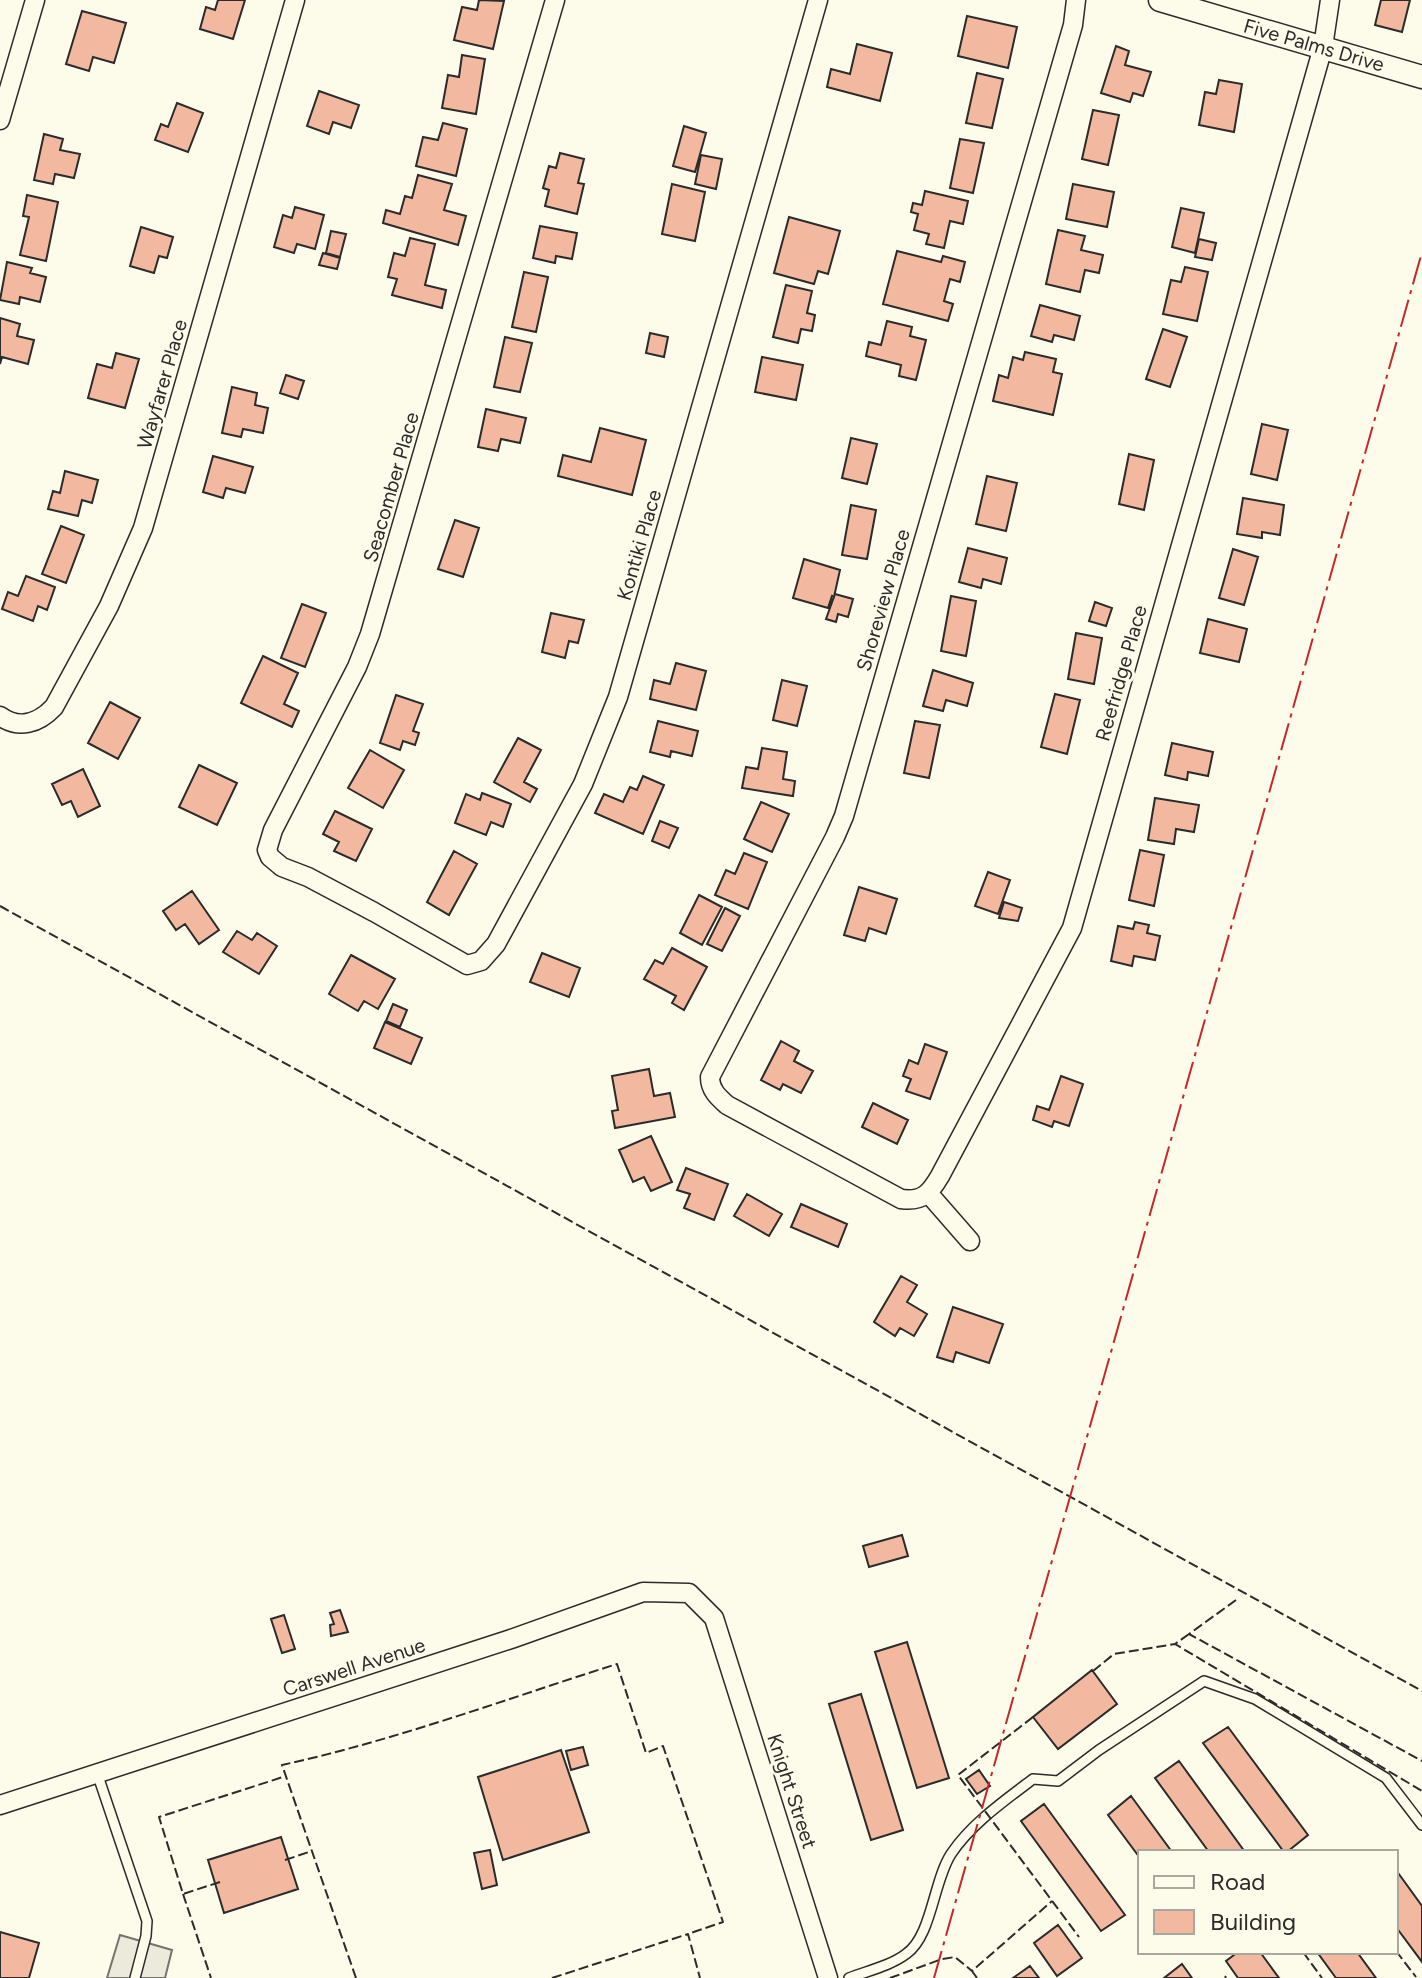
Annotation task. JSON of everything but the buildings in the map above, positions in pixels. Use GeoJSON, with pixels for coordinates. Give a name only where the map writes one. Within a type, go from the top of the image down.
{"type":"FeatureCollection","features":[{"type":"Feature","properties":{"kind":"street"},"geometry":{"type":"LineString","coordinates":[[0,120],[35,0]]}},
{"type":"Feature","properties":{"kind":"street","name":"Wayfarer Place"},"geometry":{"type":"LineString","coordinates":[[0,716],[9,723],[34,722],[54,707],[109,606],[143,528],[295,0]]}},
{"type":"Feature","properties":{"kind":"street","name":"Seacomber Place"},"geometry":{"type":"LineString","coordinates":[[374,912],[308,877],[282,867],[267,850],[273,830],[357,667],[370,634],[555,0]]}},
{"type":"Feature","properties":{"kind":"street","name":"Kontiki Place"},"geometry":{"type":"LineString","coordinates":[[374,912],[457,961],[467,965],[481,961],[496,944],[588,774],[618,697],[818,0]]}},
{"type":"Feature","properties":{"kind":"street","name":"Shoreview Place"},"geometry":{"type":"LineString","coordinates":[[929,1194],[918,1199],[901,1199],[727,1105],[716,1095],[710,1085],[710,1077],[844,816],[1073,25],[1076,0]]}},
{"type":"Feature","properties":{"kind":"street","name":"Five Palms Drive"},"geometry":{"type":"LineString","coordinates":[[1160,0],[1422,77]]}},
{"type":"Feature","properties":{"kind":"street","name":"Reefridge Place"},"geometry":{"type":"LineString","coordinates":[[929,1194],[1072,928],[1323,47],[1330,0]]}},
{"type":"Feature","properties":{"kind":"street"},"geometry":{"type":"LineString","coordinates":[[929,1194],[970,1241]]}},
{"type":"Feature","properties":{"kind":"street","name":"Carswell Avenue"},"geometry":{"type":"LineString","coordinates":[[0,1805],[511,1639],[643,1592],[689,1593],[714,1618]]}},
{"type":"Feature","properties":{"kind":"street","name":"Knight Street"},"geometry":{"type":"LineString","coordinates":[[714,1618],[828,1978]]}},
{"type":"Feature","properties":{"kind":"lane"},"geometry":{"type":"LineString","coordinates":[[849,1978],[905,1955],[919,1943],[933,1896],[951,1855],[992,1810],[1033,1779],[1058,1781],[1204,1681],[1255,1699],[1386,1778],[1422,1825]]}},
{"type":"Feature","properties":{"kind":"lane"},"geometry":{"type":"LineString","coordinates":[[97,1773],[147,1921],[135,1978]]}},
{"type":"Feature","properties":{"kind":"shaded area"},"geometry":{"type":"Polygon","coordinates":[[[120,1935],[172,1950],[165,1978],[107,1978],[120,1935]]]}},
{"type":"Feature","properties":{"kind":"fence"},"geometry":{"type":"LineString","coordinates":[[0,906],[1422,1691]]}},
{"type":"Feature","properties":{"kind":"fence"},"geometry":{"type":"LineString","coordinates":[[1236,1600],[1189,1634],[1422,1761]]}},
{"type":"Feature","properties":{"kind":"fence"},"geometry":{"type":"LineString","coordinates":[[1189,1634],[1175,1644],[1422,1791]]}},
{"type":"Feature","properties":{"kind":"fence"},"geometry":{"type":"LineString","coordinates":[[1093,1671],[1114,1654],[1175,1644]]}},
{"type":"Feature","properties":{"kind":"fence"},"geometry":{"type":"LineString","coordinates":[[356,1978],[282,1765],[409,1731],[617,1664],[646,1753],[663,1746],[723,1922],[688,1934]]}},
{"type":"Feature","properties":{"kind":"fence"},"geometry":{"type":"LineString","coordinates":[[1033,1717],[958,1775],[1079,1937]]}},
{"type":"Feature","properties":{"kind":"fence"},"geometry":{"type":"LineString","coordinates":[[220,1882],[183,1894],[159,1817],[286,1776]]}},
{"type":"Feature","properties":{"kind":"fence"},"geometry":{"type":"LineString","coordinates":[[285,1860],[312,1851]]}},
{"type":"Feature","properties":{"kind":"fence"},"geometry":{"type":"LineString","coordinates":[[183,1894],[211,1978]]}},
{"type":"Feature","properties":{"kind":"fence"},"geometry":{"type":"LineString","coordinates":[[977,1978],[972,1971],[1052,1901]]}},
{"type":"Feature","properties":{"kind":"fence"},"geometry":{"type":"LineString","coordinates":[[552,1978],[688,1934],[700,1978]]}},
{"type":"Feature","properties":{"kind":"fence"},"geometry":{"type":"LineString","coordinates":[[1304,1954],[1322,1978]]}},
{"type":"Feature","properties":{"kind":"fence"},"geometry":{"type":"LineString","coordinates":[[1398,1954],[1416,1977]]}},
{"type":"Feature","properties":{"kind":"fence"},"geometry":{"type":"LineString","coordinates":[[890,1978],[955,1957],[972,1971]]}},
{"type":"Feature","properties":{"kind":"power"},"geometry":{"type":"LineString","coordinates":[[934,1978],[1422,252]]}}]}
